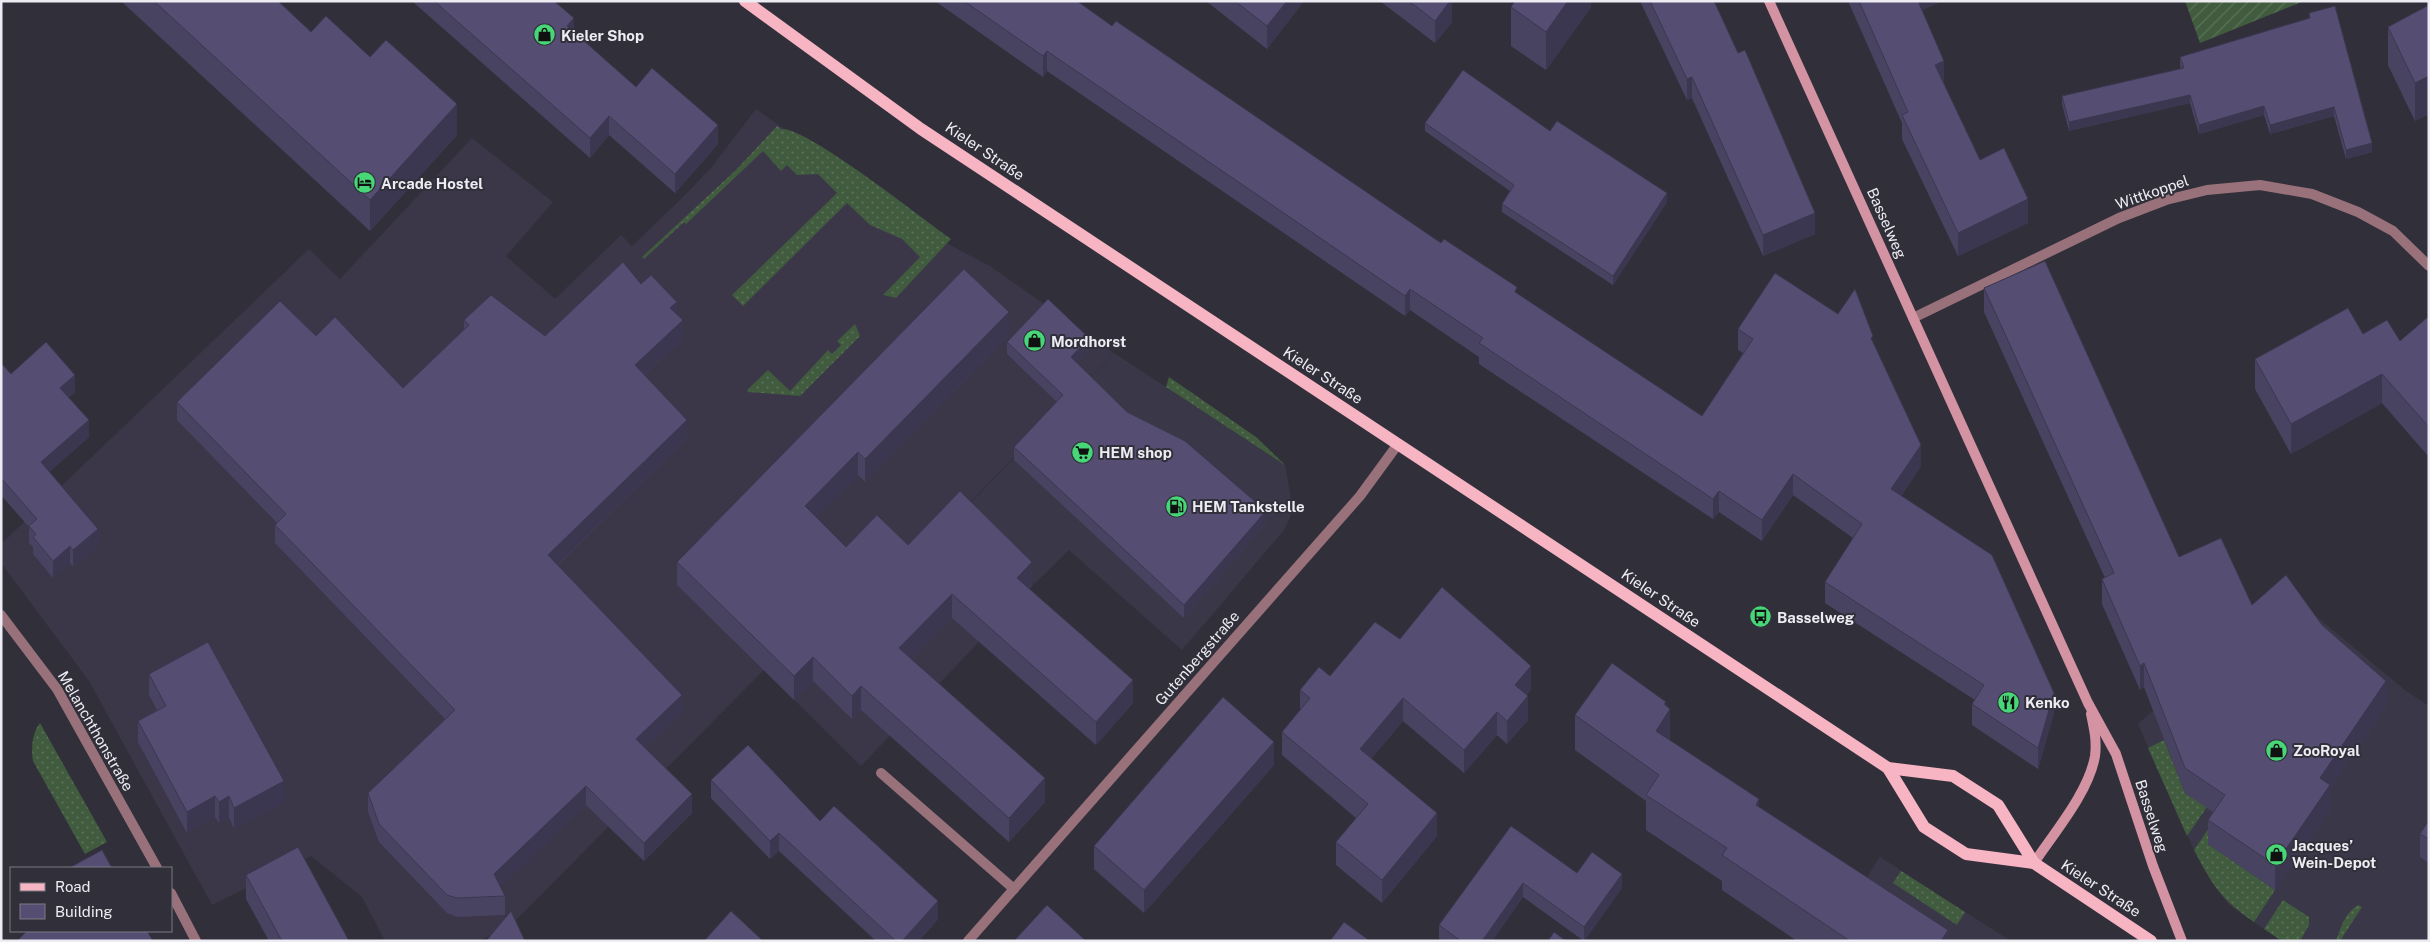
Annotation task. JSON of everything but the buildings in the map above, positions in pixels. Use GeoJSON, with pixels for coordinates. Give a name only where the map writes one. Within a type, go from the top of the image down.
{"type":"FeatureCollection","features":[{"type":"Feature","properties":{"kind":"main road","name":"Kieler Straße"},"geometry":{"type":"LineString","coordinates":[[745,1],[921,128],[1888,768],[1953,776],[1998,805],[2034,863],[2151,941]]}},
{"type":"Feature","properties":{"kind":"main road","name":"Kieler Straße"},"geometry":{"type":"LineString","coordinates":[[1888,768],[1921,825],[1966,854],[2034,863]]}},
{"type":"Feature","properties":{"kind":"street","name":"Basselweg"},"geometry":{"type":"LineString","coordinates":[[1770,1],[2088,703],[2116,754],[2153,866],[2182,941]]}},
{"type":"Feature","properties":{"kind":"street","name":"Wittkoppel"},"geometry":{"type":"LineString","coordinates":[[1913,318],[2119,218],[2166,200],[2217,189],[2260,184],[2312,194],[2358,212],[2393,231],[2429,266]]}},
{"type":"Feature","properties":{"kind":"street","name":"Gutenbergstraße"},"geometry":{"type":"LineString","coordinates":[[968,941],[1360,496],[1398,444]]}},
{"type":"Feature","properties":{"kind":"street","name":"Melanchthonstraße"},"geometry":{"type":"LineString","coordinates":[[1,615],[57,690],[157,867]]}},
{"type":"Feature","properties":{"kind":"street","name":"Basselweg"},"geometry":{"type":"LineString","coordinates":[[2034,863],[2074,802],[2091,769],[2096,740],[2088,703]]}},
{"type":"Feature","properties":{"kind":"street"},"geometry":{"type":"LineString","coordinates":[[881,773],[1014,889]]}},
{"type":"Feature","properties":{"kind":"street"},"geometry":{"type":"LineString","coordinates":[[172,896],[196,941]]}},
{"type":"Feature","properties":{"kind":"shaded area"},"geometry":{"type":"Polygon","coordinates":[[[756,109],[948,244],[990,266],[1114,353],[962,511],[1034,584],[861,766],[764,670],[512,924],[479,941],[385,941],[362,897],[311,856],[212,905],[89,681],[1,563],[1,544],[309,249],[340,279],[472,138],[553,202],[506,256],[555,299],[621,235],[632,246],[710,169],[756,109]]]}},
{"type":"Feature","properties":{"kind":"shaded area"},"geometry":{"type":"Polygon","coordinates":[[[1114,353],[1285,465],[1293,511],[1284,530],[1182,650],[1069,550],[1034,584],[962,512],[1114,353]]]}},
{"type":"Feature","properties":{"kind":"shaded area"},"geometry":{"type":"Polygon","coordinates":[[[2287,592],[2406,691],[2429,706],[2429,941],[2282,941],[2229,905],[2209,878],[2194,850],[2138,724],[2287,592]]]}},
{"type":"Feature","properties":{"kind":"shaded area"},"geometry":{"type":"Polygon","coordinates":[[[1880,857],[1965,912],[2011,941],[1826,941],[1880,857]]]}},
{"type":"Feature","properties":{"kind":"green space"},"geometry":{"type":"Polygon","coordinates":[[[2185,1],[2304,1],[2200,43],[2185,1]]]}},
{"type":"Feature","properties":{"kind":"green space"},"geometry":{"type":"Polygon","coordinates":[[[777,126],[814,142],[839,157],[951,239],[896,298],[883,295],[920,257],[902,239],[870,225],[847,203],[743,306],[732,295],[837,193],[818,174],[797,175],[787,165],[781,171],[763,151],[686,224],[684,222],[644,259],[642,257],[737,169],[777,126]]]}},
{"type":"Feature","properties":{"kind":"green space"},"geometry":{"type":"Polygon","coordinates":[[[855,324],[860,336],[800,396],[748,392],[747,390],[768,370],[790,391],[828,350],[832,354],[841,345],[837,341],[855,324]]]}},
{"type":"Feature","properties":{"kind":"green space"},"geometry":{"type":"Polygon","coordinates":[[[1169,377],[1256,437],[1285,465],[1166,387],[1169,377]]]}},
{"type":"Feature","properties":{"kind":"green space"},"geometry":{"type":"Polygon","coordinates":[[[40,723],[107,842],[85,854],[33,761],[33,741],[35,731],[40,723]]]}},
{"type":"Feature","properties":{"kind":"green space"},"geometry":{"type":"Polygon","coordinates":[[[2164,740],[2185,793],[2207,807],[2187,836],[2148,748],[2164,740]]]}},
{"type":"Feature","properties":{"kind":"green space"},"geometry":{"type":"Polygon","coordinates":[[[2218,815],[2208,844],[2275,890],[2254,922],[2233,906],[2218,890],[2194,850],[2218,815]]]}},
{"type":"Feature","properties":{"kind":"green space"},"geometry":{"type":"Polygon","coordinates":[[[1901,871],[1965,912],[1957,925],[1893,883],[1901,871]]]}},
{"type":"Feature","properties":{"kind":"green space"},"geometry":{"type":"Polygon","coordinates":[[[2283,900],[2309,917],[2309,925],[2300,941],[2282,941],[2264,929],[2283,900]]]}},
{"type":"Feature","properties":{"kind":"green space"},"geometry":{"type":"Polygon","coordinates":[[[2358,905],[2362,907],[2340,941],[2336,941],[2347,916],[2358,905]]]}},
{"type":"Feature","properties":{"kind":"place","name":"Kieler Shop"},"geometry":{"type":"Point","coordinates":[545,35]}},
{"type":"Feature","properties":{"kind":"place","name":"Arcade Hostel"},"geometry":{"type":"Point","coordinates":[365,183]}},
{"type":"Feature","properties":{"kind":"place","name":"Mordhorst"},"geometry":{"type":"Point","coordinates":[1035,341]}},
{"type":"Feature","properties":{"kind":"place","name":"HEM shop"},"geometry":{"type":"Point","coordinates":[1083,452]}},
{"type":"Feature","properties":{"kind":"place","name":"HEM Tankstelle"},"geometry":{"type":"Point","coordinates":[1176,506]}},
{"type":"Feature","properties":{"kind":"place","name":"Basselweg"},"geometry":{"type":"Point","coordinates":[1761,617]}},
{"type":"Feature","properties":{"kind":"place","name":"Kenko"},"geometry":{"type":"Point","coordinates":[2009,702]}},
{"type":"Feature","properties":{"kind":"place","name":"ZooRoyal"},"geometry":{"type":"Point","coordinates":[2277,750]}},
{"type":"Feature","properties":{"kind":"place","name":"Jacques’ Wein-Depot"},"geometry":{"type":"Point","coordinates":[2276,854]}}]}
